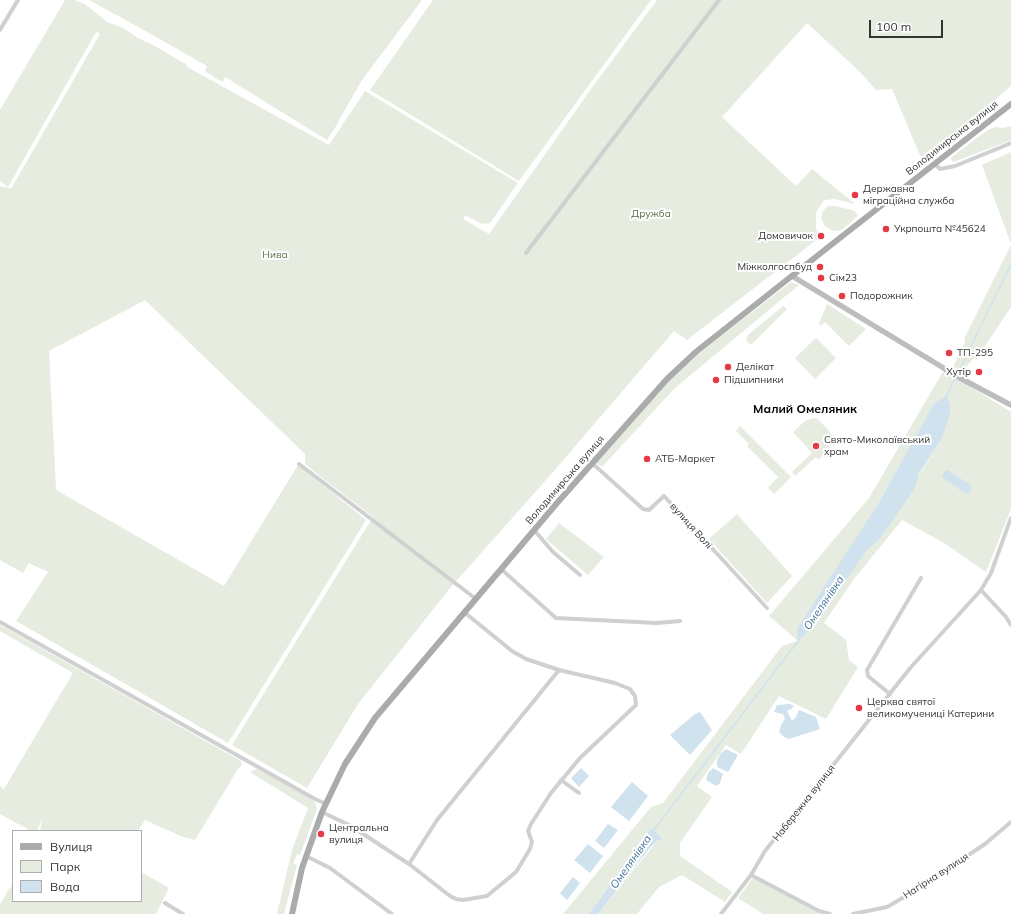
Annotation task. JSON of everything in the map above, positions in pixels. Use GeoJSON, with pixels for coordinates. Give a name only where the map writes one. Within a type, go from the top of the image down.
{"type":"FeatureCollection","features":[{"type":"Feature","properties":{"kind":"main road","name":"Володимирська вулиця"},"geometry":{"type":"LineString","coordinates":[[292,914],[306,856],[322,812],[345,764],[375,718],[534,530],[667,378],[698,351],[792,276],[1011,104]]}},
{"type":"Feature","properties":{"kind":"street"},"geometry":{"type":"LineString","coordinates":[[0,30],[18,0]]}},
{"type":"Feature","properties":{"kind":"street"},"geometry":{"type":"LineString","coordinates":[[526,253],[719,0]]}},
{"type":"Feature","properties":{"kind":"street"},"geometry":{"type":"LineString","coordinates":[[935,164],[940,169],[955,166],[1011,143]]}},
{"type":"Feature","properties":{"kind":"street"},"geometry":{"type":"LineString","coordinates":[[792,276],[958,376],[1011,405]]}},
{"type":"Feature","properties":{"kind":"street"},"geometry":{"type":"LineString","coordinates":[[299,464],[476,599]]}},
{"type":"Feature","properties":{"kind":"street","name":"вулиця Волі"},"geometry":{"type":"LineString","coordinates":[[592,464],[642,509],[649,510],[664,496],[767,608]]}},
{"type":"Feature","properties":{"kind":"street","name":"Набережна вулиця"},"geometry":{"type":"LineString","coordinates":[[721,914],[751,875],[765,851],[911,667],[980,590],[991,573],[1011,518]]}},
{"type":"Feature","properties":{"kind":"street"},"geometry":{"type":"LineString","coordinates":[[534,530],[553,552],[580,575]]}},
{"type":"Feature","properties":{"kind":"street"},"geometry":{"type":"LineString","coordinates":[[501,569],[556,618],[657,623],[680,621]]}},
{"type":"Feature","properties":{"kind":"street"},"geometry":{"type":"LineString","coordinates":[[890,694],[868,676],[867,670],[921,578]]}},
{"type":"Feature","properties":{"kind":"street"},"geometry":{"type":"LineString","coordinates":[[980,590],[1006,617],[1011,625]]}},
{"type":"Feature","properties":{"kind":"street"},"geometry":{"type":"LineString","coordinates":[[322,812],[351,826],[408,864],[450,896],[463,900],[487,896],[516,872],[530,849],[532,842],[528,831],[531,824],[561,780],[580,758],[636,705],[635,696],[630,689],[615,683],[559,670],[526,659],[512,651],[464,612]]}},
{"type":"Feature","properties":{"kind":"street"},"geometry":{"type":"LineString","coordinates":[[0,622],[326,804]]}},
{"type":"Feature","properties":{"kind":"street"},"geometry":{"type":"LineString","coordinates":[[408,864],[437,820],[559,670]]}},
{"type":"Feature","properties":{"kind":"street"},"geometry":{"type":"LineString","coordinates":[[561,780],[579,793]]}},
{"type":"Feature","properties":{"kind":"street","name":"Нагірна вулиця"},"geometry":{"type":"LineString","coordinates":[[853,914],[887,907],[916,890],[985,844],[1011,822]]}},
{"type":"Feature","properties":{"kind":"street"},"geometry":{"type":"LineString","coordinates":[[306,856],[330,868],[392,914]]}},
{"type":"Feature","properties":{"kind":"street"},"geometry":{"type":"LineString","coordinates":[[751,875],[819,911],[830,914]]}},
{"type":"Feature","properties":{"kind":"street"},"geometry":{"type":"LineString","coordinates":[[165,903],[183,914]]}},
{"type":"Feature","properties":{"kind":"green space"},"geometry":{"type":"Polygon","coordinates":[[[65,0],[74,0],[85,4],[107,22],[123,28],[187,65],[187,67],[329,145],[365,91],[518,183],[490,223],[482,224],[465,215],[463,219],[489,234],[591,89],[657,0],[1011,0],[1011,86],[923,162],[892,89],[876,90],[859,71],[807,23],[722,117],[796,186],[812,169],[855,204],[835,199],[824,200],[816,213],[816,229],[820,237],[687,340],[674,331],[553,472],[451,587],[358,704],[307,788],[232,745],[373,517],[312,470],[305,463],[305,454],[145,300],[49,351],[56,490],[224,586],[298,465],[366,520],[228,743],[16,621],[48,572],[29,563],[23,573],[0,560],[0,186],[11,189],[100,34],[96,32],[8,187],[0,181],[0,110],[65,0]]]}},
{"type":"Feature","properties":{"kind":"green space"},"geometry":{"type":"Polygon","coordinates":[[[89,0],[422,0],[362,80],[327,140],[225,77],[223,82],[215,78],[205,71],[207,66],[89,0]]]}},
{"type":"Feature","properties":{"kind":"green space"},"geometry":{"type":"Polygon","coordinates":[[[433,0],[651,0],[519,181],[370,90],[433,0]]]}},
{"type":"Feature","properties":{"kind":"green space"},"geometry":{"type":"Polygon","coordinates":[[[1011,126],[1011,140],[954,162],[952,161],[952,157],[992,128],[1011,126]]]}},
{"type":"Feature","properties":{"kind":"green space"},"geometry":{"type":"Polygon","coordinates":[[[1011,152],[1011,244],[982,165],[1011,152]]]}},
{"type":"Feature","properties":{"kind":"green space"},"geometry":{"type":"Polygon","coordinates":[[[828,206],[852,210],[856,212],[858,216],[843,229],[833,231],[825,226],[821,218],[823,211],[828,206]]]}},
{"type":"Feature","properties":{"kind":"green space"},"geometry":{"type":"Polygon","coordinates":[[[1011,245],[1011,307],[977,358],[973,359],[962,372],[953,367],[965,342],[964,339],[1011,245]]]}},
{"type":"Feature","properties":{"kind":"green space"},"geometry":{"type":"Polygon","coordinates":[[[791,282],[799,285],[675,388],[602,467],[596,463],[669,381],[707,347],[791,282]]]}},
{"type":"Feature","properties":{"kind":"green space"},"geometry":{"type":"Polygon","coordinates":[[[827,304],[866,329],[849,346],[825,322],[821,326],[819,324],[827,304]]]}},
{"type":"Feature","properties":{"kind":"green space"},"geometry":{"type":"Polygon","coordinates":[[[783,306],[787,309],[751,345],[746,340],[748,335],[783,306]]]}},
{"type":"Feature","properties":{"kind":"green space"},"geometry":{"type":"Polygon","coordinates":[[[816,338],[836,358],[815,379],[795,358],[816,338]]]}},
{"type":"Feature","properties":{"kind":"green space"},"geometry":{"type":"Polygon","coordinates":[[[944,370],[1011,412],[1011,509],[986,572],[944,543],[902,520],[854,579],[824,623],[846,640],[849,660],[858,667],[826,719],[779,696],[741,754],[726,745],[697,786],[712,797],[680,843],[680,856],[732,892],[725,902],[682,875],[659,887],[637,914],[598,914],[658,840],[650,829],[589,914],[563,914],[651,807],[663,803],[782,646],[798,641],[769,616],[869,498],[944,370]],[[946,396],[934,403],[878,504],[798,641],[814,627],[867,550],[879,540],[941,440],[946,396]]]}},
{"type":"Feature","properties":{"kind":"green space"},"geometry":{"type":"Polygon","coordinates":[[[813,418],[818,419],[836,439],[836,442],[834,445],[833,443],[829,446],[831,448],[818,460],[816,457],[795,476],[792,472],[812,453],[793,432],[805,421],[813,418]]]}},
{"type":"Feature","properties":{"kind":"green space"},"geometry":{"type":"Polygon","coordinates":[[[740,426],[791,477],[774,494],[768,488],[778,477],[747,446],[749,444],[736,431],[740,426]]]}},
{"type":"Feature","properties":{"kind":"green space"},"geometry":{"type":"Polygon","coordinates":[[[737,514],[792,576],[767,603],[709,539],[737,514]]]}},
{"type":"Feature","properties":{"kind":"green space"},"geometry":{"type":"Polygon","coordinates":[[[559,523],[604,557],[588,575],[546,539],[559,523]]]}},
{"type":"Feature","properties":{"kind":"green space"},"geometry":{"type":"Polygon","coordinates":[[[0,625],[241,761],[242,765],[238,769],[195,840],[183,837],[145,820],[139,830],[40,830],[42,819],[37,830],[29,830],[0,814],[0,786],[4,789],[73,673],[0,631],[0,625]]]}},
{"type":"Feature","properties":{"kind":"green space"},"geometry":{"type":"Polygon","coordinates":[[[257,769],[310,797],[315,802],[317,809],[300,855],[297,854],[293,864],[297,865],[284,914],[277,914],[292,850],[308,808],[250,772],[257,769]]]}},
{"type":"Feature","properties":{"kind":"green space"},"geometry":{"type":"Polygon","coordinates":[[[142,873],[169,888],[156,914],[0,914],[0,905],[12,886],[12,902],[142,902],[142,873]]]}},
{"type":"Feature","properties":{"kind":"green space"},"geometry":{"type":"Polygon","coordinates":[[[753,878],[820,914],[763,914],[738,898],[753,878]]]}},
{"type":"Feature","properties":{"kind":"water"},"geometry":{"type":"Polygon","coordinates":[[[946,396],[950,404],[950,414],[941,440],[919,474],[915,488],[879,540],[867,550],[814,627],[798,641],[797,629],[878,504],[934,403],[946,396]]]}},
{"type":"Feature","properties":{"kind":"water"},"geometry":{"type":"Polygon","coordinates":[[[947,470],[969,484],[972,487],[970,492],[966,494],[942,477],[944,472],[947,470]]]}},
{"type":"Feature","properties":{"kind":"water"},"geometry":{"type":"Polygon","coordinates":[[[790,704],[794,706],[787,711],[792,721],[796,717],[799,710],[816,717],[820,729],[789,739],[784,737],[779,732],[785,719],[783,714],[774,712],[777,705],[790,704]]]}},
{"type":"Feature","properties":{"kind":"water"},"geometry":{"type":"Polygon","coordinates":[[[700,712],[712,730],[690,755],[670,735],[695,714],[700,712]]]}},
{"type":"Feature","properties":{"kind":"water"},"geometry":{"type":"Polygon","coordinates":[[[726,749],[738,755],[728,772],[717,767],[717,760],[721,753],[726,749]]]}},
{"type":"Feature","properties":{"kind":"water"},"geometry":{"type":"Polygon","coordinates":[[[581,768],[589,776],[579,787],[571,778],[581,768]]]}},
{"type":"Feature","properties":{"kind":"water"},"geometry":{"type":"Polygon","coordinates":[[[713,768],[723,774],[720,783],[716,786],[706,780],[708,773],[713,768]]]}},
{"type":"Feature","properties":{"kind":"water"},"geometry":{"type":"Polygon","coordinates":[[[632,782],[648,796],[629,821],[611,807],[632,782]]]}},
{"type":"Feature","properties":{"kind":"water"},"geometry":{"type":"Polygon","coordinates":[[[608,824],[618,830],[604,848],[595,841],[608,824]]]}},
{"type":"Feature","properties":{"kind":"water"},"geometry":{"type":"Polygon","coordinates":[[[650,829],[661,837],[661,840],[658,840],[649,849],[598,914],[589,914],[650,829]]]}},
{"type":"Feature","properties":{"kind":"water"},"geometry":{"type":"Polygon","coordinates":[[[588,844],[603,856],[590,873],[574,860],[588,844]]]}},
{"type":"Feature","properties":{"kind":"water"},"geometry":{"type":"Polygon","coordinates":[[[573,877],[580,883],[567,900],[560,893],[573,877]]]}},
{"type":"Feature","properties":{"kind":"waterway","name":"Омелянівка"},"geometry":{"type":"LineString","coordinates":[[957,375],[1011,264]]}},
{"type":"Feature","properties":{"kind":"waterway","name":"Омелянівка"},"geometry":{"type":"LineString","coordinates":[[946,398],[955,378]]}},
{"type":"Feature","properties":{"kind":"waterway","name":"Омелянівка"},"geometry":{"type":"LineString","coordinates":[[653,831],[799,640]]}},
{"type":"Feature","properties":{"kind":"place","name":"Державна міграційна служба"},"geometry":{"type":"Point","coordinates":[855,195]}},
{"type":"Feature","properties":{"kind":"place","name":"Укрпошта №45624"},"geometry":{"type":"Point","coordinates":[886,229]}},
{"type":"Feature","properties":{"kind":"place","name":"Домовичок"},"geometry":{"type":"Point","coordinates":[821,236]}},
{"type":"Feature","properties":{"kind":"place","name":"Міжколгоспбуд"},"geometry":{"type":"Point","coordinates":[820,267]}},
{"type":"Feature","properties":{"kind":"place","name":"Сім23"},"geometry":{"type":"Point","coordinates":[821,278]}},
{"type":"Feature","properties":{"kind":"place","name":"Подорожник"},"geometry":{"type":"Point","coordinates":[842,296]}},
{"type":"Feature","properties":{"kind":"place","name":"ТП-295"},"geometry":{"type":"Point","coordinates":[949,353]}},
{"type":"Feature","properties":{"kind":"place","name":"Делікат"},"geometry":{"type":"Point","coordinates":[728,367]}},
{"type":"Feature","properties":{"kind":"place","name":"Хутір"},"geometry":{"type":"Point","coordinates":[979,372]}},
{"type":"Feature","properties":{"kind":"place","name":"Підшипники"},"geometry":{"type":"Point","coordinates":[716,380]}},
{"type":"Feature","properties":{"kind":"place","name":"Свято-Миколаївський храм"},"geometry":{"type":"Point","coordinates":[816,446]}},
{"type":"Feature","properties":{"kind":"place","name":"АТБ-Маркет"},"geometry":{"type":"Point","coordinates":[647,459]}},
{"type":"Feature","properties":{"kind":"place","name":"Церква святої великомучениці Катерини"},"geometry":{"type":"Point","coordinates":[859,708]}},
{"type":"Feature","properties":{"kind":"place","name":"Центральна вулиця"},"geometry":{"type":"Point","coordinates":[321,834]}},
{"type":"Feature","properties":{"kind":"district","name":"Малий Омеляник"},"geometry":{"type":"Point","coordinates":[805,409]}},
{"type":"Feature","properties":{"kind":"park label","name":"Дружба"},"geometry":{"type":"Point","coordinates":[651,214]}},
{"type":"Feature","properties":{"kind":"park label","name":"Нива"},"geometry":{"type":"Point","coordinates":[275,255]}}]}
